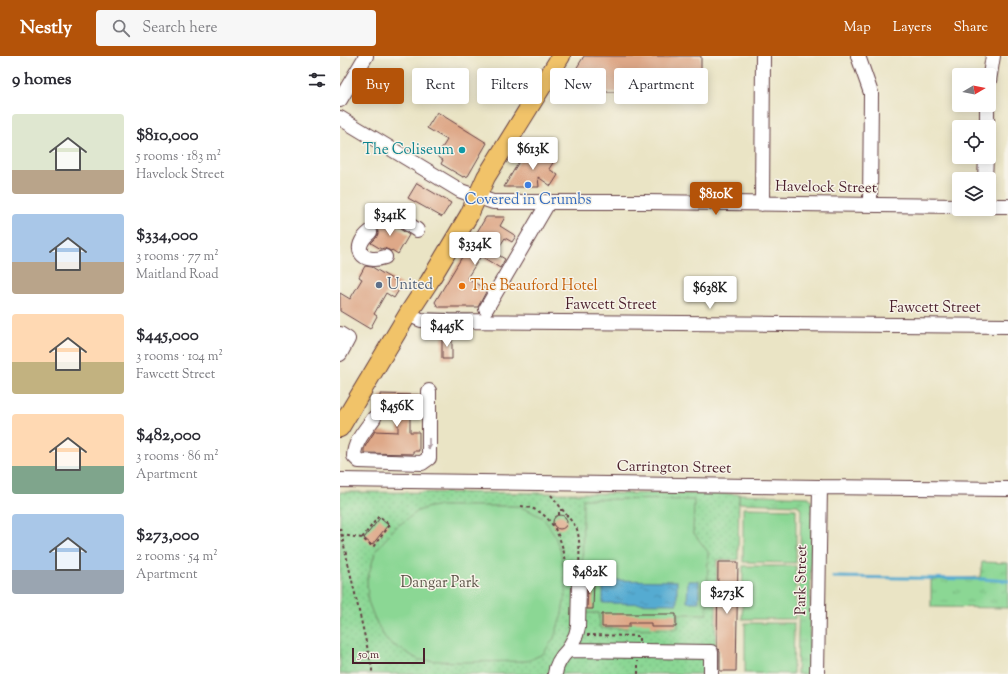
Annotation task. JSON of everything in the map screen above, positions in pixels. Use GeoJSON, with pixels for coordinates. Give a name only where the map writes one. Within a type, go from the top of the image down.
{"type":"FeatureCollection","features":[{"type":"Feature","properties":{"kind":"main road"},"geometry":{"type":"LineString","coordinates":[[340,428],[469,215],[486,177],[561,56]]}},
{"type":"Feature","properties":{"kind":"street"},"geometry":{"type":"LineString","coordinates":[[340,100],[366,56]]}},
{"type":"Feature","properties":{"kind":"street"},"geometry":{"type":"LineString","coordinates":[[762,204],[763,56]]}},
{"type":"Feature","properties":{"kind":"street"},"geometry":{"type":"LineString","coordinates":[[858,56],[871,93],[870,205]]}},
{"type":"Feature","properties":{"kind":"street"},"geometry":{"type":"LineString","coordinates":[[992,68],[994,56]]}},
{"type":"Feature","properties":{"kind":"street","name":"Havelock Street"},"geometry":{"type":"LineString","coordinates":[[340,118],[461,191],[494,202],[645,202],[952,206]]}},
{"type":"Feature","properties":{"kind":"street"},"geometry":{"type":"LineString","coordinates":[[486,309],[548,202]]}},
{"type":"Feature","properties":{"kind":"street"},"geometry":{"type":"LineString","coordinates":[[996,206],[1008,206]]}},
{"type":"Feature","properties":{"kind":"street"},"geometry":{"type":"LineString","coordinates":[[391,217],[417,230]]}},
{"type":"Feature","properties":{"kind":"street"},"geometry":{"type":"LineString","coordinates":[[370,232],[361,244],[360,249],[362,255],[373,260],[385,258]]}},
{"type":"Feature","properties":{"kind":"street","name":"Fawcett Street"},"geometry":{"type":"LineString","coordinates":[[408,314],[421,320],[449,321],[1008,326]]}},
{"type":"Feature","properties":{"kind":"street"},"geometry":{"type":"LineString","coordinates":[[340,334],[348,339],[340,354]]}},
{"type":"Feature","properties":{"kind":"street"},"geometry":{"type":"LineString","coordinates":[[374,418],[357,442],[354,456],[359,461],[422,462],[429,458],[429,391]]}},
{"type":"Feature","properties":{"kind":"street","name":"Carrington Street"},"geometry":{"type":"LineString","coordinates":[[340,480],[1008,489]]}},
{"type":"Feature","properties":{"kind":"street","name":"Park Street"},"geometry":{"type":"LineString","coordinates":[[817,674],[820,487]]}},
{"type":"Feature","properties":{"kind":"street"},"geometry":{"type":"LineString","coordinates":[[555,674],[555,670],[560,659],[568,650],[578,627],[579,584]]}},
{"type":"Feature","properties":{"kind":"street"},"geometry":{"type":"LineString","coordinates":[[568,650],[711,652],[711,674]]}},
{"type":"Feature","properties":{"kind":"path"},"geometry":{"type":"LineString","coordinates":[[554,498],[578,530],[579,584]]}},
{"type":"Feature","properties":{"kind":"path"},"geometry":{"type":"LineString","coordinates":[[521,506],[536,510],[548,518],[562,544],[568,573]]}},
{"type":"Feature","properties":{"kind":"path"},"geometry":{"type":"LineString","coordinates":[[559,515],[559,510],[563,510]]}},
{"type":"Feature","properties":{"kind":"path"},"geometry":{"type":"LineString","coordinates":[[341,535],[362,538],[373,547],[390,525],[379,516],[362,538]]}},
{"type":"Feature","properties":{"kind":"path"},"geometry":{"type":"LineString","coordinates":[[340,528],[372,668],[372,674]]}},
{"type":"Feature","properties":{"kind":"green space","name":"Dangar Park"},"geometry":{"type":"Polygon","coordinates":[[[340,492],[739,494],[738,560],[717,560],[715,674],[340,674],[340,492]]]}},
{"type":"Feature","properties":{"kind":"green space"},"geometry":{"type":"Polygon","coordinates":[[[739,494],[809,497],[812,502],[809,674],[797,674],[801,509],[798,505],[739,503],[739,494]]]}},
{"type":"Feature","properties":{"kind":"green space"},"geometry":{"type":"Polygon","coordinates":[[[583,499],[694,500],[693,532],[708,552],[707,614],[678,614],[678,629],[600,628],[599,613],[582,613],[583,499]]]}},
{"type":"Feature","properties":{"kind":"green space"},"geometry":{"type":"Polygon","coordinates":[[[435,506],[517,506],[543,518],[553,532],[560,549],[566,590],[562,614],[554,638],[543,654],[527,661],[461,662],[419,660],[387,641],[376,622],[368,601],[367,580],[376,550],[395,528],[418,511],[435,506]]]}},
{"type":"Feature","properties":{"kind":"green space"},"geometry":{"type":"Polygon","coordinates":[[[743,508],[796,509],[796,563],[743,562],[743,508]]]}},
{"type":"Feature","properties":{"kind":"green space"},"geometry":{"type":"Polygon","coordinates":[[[982,562],[1008,563],[1008,608],[931,607],[931,580],[980,577],[982,562]]]}},
{"type":"Feature","properties":{"kind":"green space"},"geometry":{"type":"Polygon","coordinates":[[[743,566],[796,566],[795,619],[742,619],[743,566]]]}},
{"type":"Feature","properties":{"kind":"green space"},"geometry":{"type":"Polygon","coordinates":[[[745,623],[794,623],[793,674],[745,673],[745,623]]]}},
{"type":"Feature","properties":{"kind":"water"},"geometry":{"type":"Polygon","coordinates":[[[603,580],[677,581],[677,604],[603,603],[603,580]]]}},
{"type":"Feature","properties":{"kind":"water"},"geometry":{"type":"Polygon","coordinates":[[[688,581],[699,581],[699,602],[687,602],[688,581]]]}},
{"type":"Feature","properties":{"kind":"building"},"geometry":{"type":"Polygon","coordinates":[[[584,56],[701,56],[701,68],[614,68],[614,92],[606,92],[606,68],[577,68],[584,56]]]}},
{"type":"Feature","properties":{"kind":"building","name":"The Coliseum"},"geometry":{"type":"Polygon","coordinates":[[[437,112],[487,143],[468,176],[463,177],[441,164],[443,160],[437,156],[447,140],[427,128],[437,112]]]}},
{"type":"Feature","properties":{"kind":"building"},"geometry":{"type":"Polygon","coordinates":[[[537,147],[556,158],[549,169],[558,175],[551,186],[538,177],[539,187],[504,187],[524,153],[530,157],[537,147]]]}},
{"type":"Feature","properties":{"kind":"building"},"geometry":{"type":"Polygon","coordinates":[[[417,183],[451,203],[442,217],[408,198],[417,183]]]}},
{"type":"Feature","properties":{"kind":"building"},"geometry":{"type":"Polygon","coordinates":[[[486,217],[505,217],[500,226],[516,236],[512,242],[505,238],[495,253],[505,259],[500,268],[481,256],[467,278],[487,290],[478,307],[438,307],[435,302],[486,217]]]}},
{"type":"Feature","properties":{"kind":"building"},"geometry":{"type":"Polygon","coordinates":[[[374,221],[378,223],[386,221],[394,222],[397,227],[409,235],[398,254],[392,250],[391,251],[384,248],[381,249],[371,243],[378,234],[376,226],[372,224],[374,221]]]}},
{"type":"Feature","properties":{"kind":"building"},"geometry":{"type":"Polygon","coordinates":[[[365,266],[372,267],[402,285],[394,298],[386,293],[374,314],[377,316],[370,329],[340,311],[340,293],[350,299],[362,279],[359,277],[365,266]]]}},
{"type":"Feature","properties":{"kind":"building"},"geometry":{"type":"Polygon","coordinates":[[[442,337],[452,337],[452,359],[442,359],[442,337]]]}},
{"type":"Feature","properties":{"kind":"building"},"geometry":{"type":"Polygon","coordinates":[[[380,394],[420,395],[420,408],[410,408],[410,432],[419,432],[419,451],[413,451],[413,454],[364,453],[366,445],[375,431],[398,432],[398,408],[380,407],[380,394]]]}},
{"type":"Feature","properties":{"kind":"building"},"geometry":{"type":"Polygon","coordinates":[[[557,515],[563,515],[567,519],[567,525],[563,529],[557,529],[553,525],[553,519],[557,515]]]}},
{"type":"Feature","properties":{"kind":"building"},"geometry":{"type":"Polygon","coordinates":[[[380,518],[388,525],[372,545],[364,538],[380,518]]]}},
{"type":"Feature","properties":{"kind":"building"},"geometry":{"type":"Polygon","coordinates":[[[718,562],[738,562],[736,671],[720,671],[720,652],[717,647],[718,562]]]}},
{"type":"Feature","properties":{"kind":"building"},"geometry":{"type":"Polygon","coordinates":[[[586,579],[594,579],[593,609],[587,609],[588,584],[586,579]]]}},
{"type":"Feature","properties":{"kind":"building"},"geometry":{"type":"Polygon","coordinates":[[[602,614],[676,614],[676,627],[651,627],[651,623],[629,623],[629,627],[602,627],[602,614]]]}},
{"type":"Feature","properties":{"kind":"waterway"},"geometry":{"type":"LineString","coordinates":[[833,577],[982,579],[1008,581]]}},
{"type":"Feature","properties":{"kind":"tunnel"},"geometry":{"type":"LineString","coordinates":[[370,232],[380,215]]}},
{"type":"Feature","properties":{"kind":"place","name":"The Coliseum"},"geometry":{"type":"Point","coordinates":[462,150]}},
{"type":"Feature","properties":{"kind":"place","name":"Covered in Crumbs"},"geometry":{"type":"Point","coordinates":[528,185]}},
{"type":"Feature","properties":{"kind":"place","name":"United"},"geometry":{"type":"Point","coordinates":[379,285]}},
{"type":"Feature","properties":{"kind":"place","name":"The Beauford Hotel"},"geometry":{"type":"Point","coordinates":[462,286]}}]}
